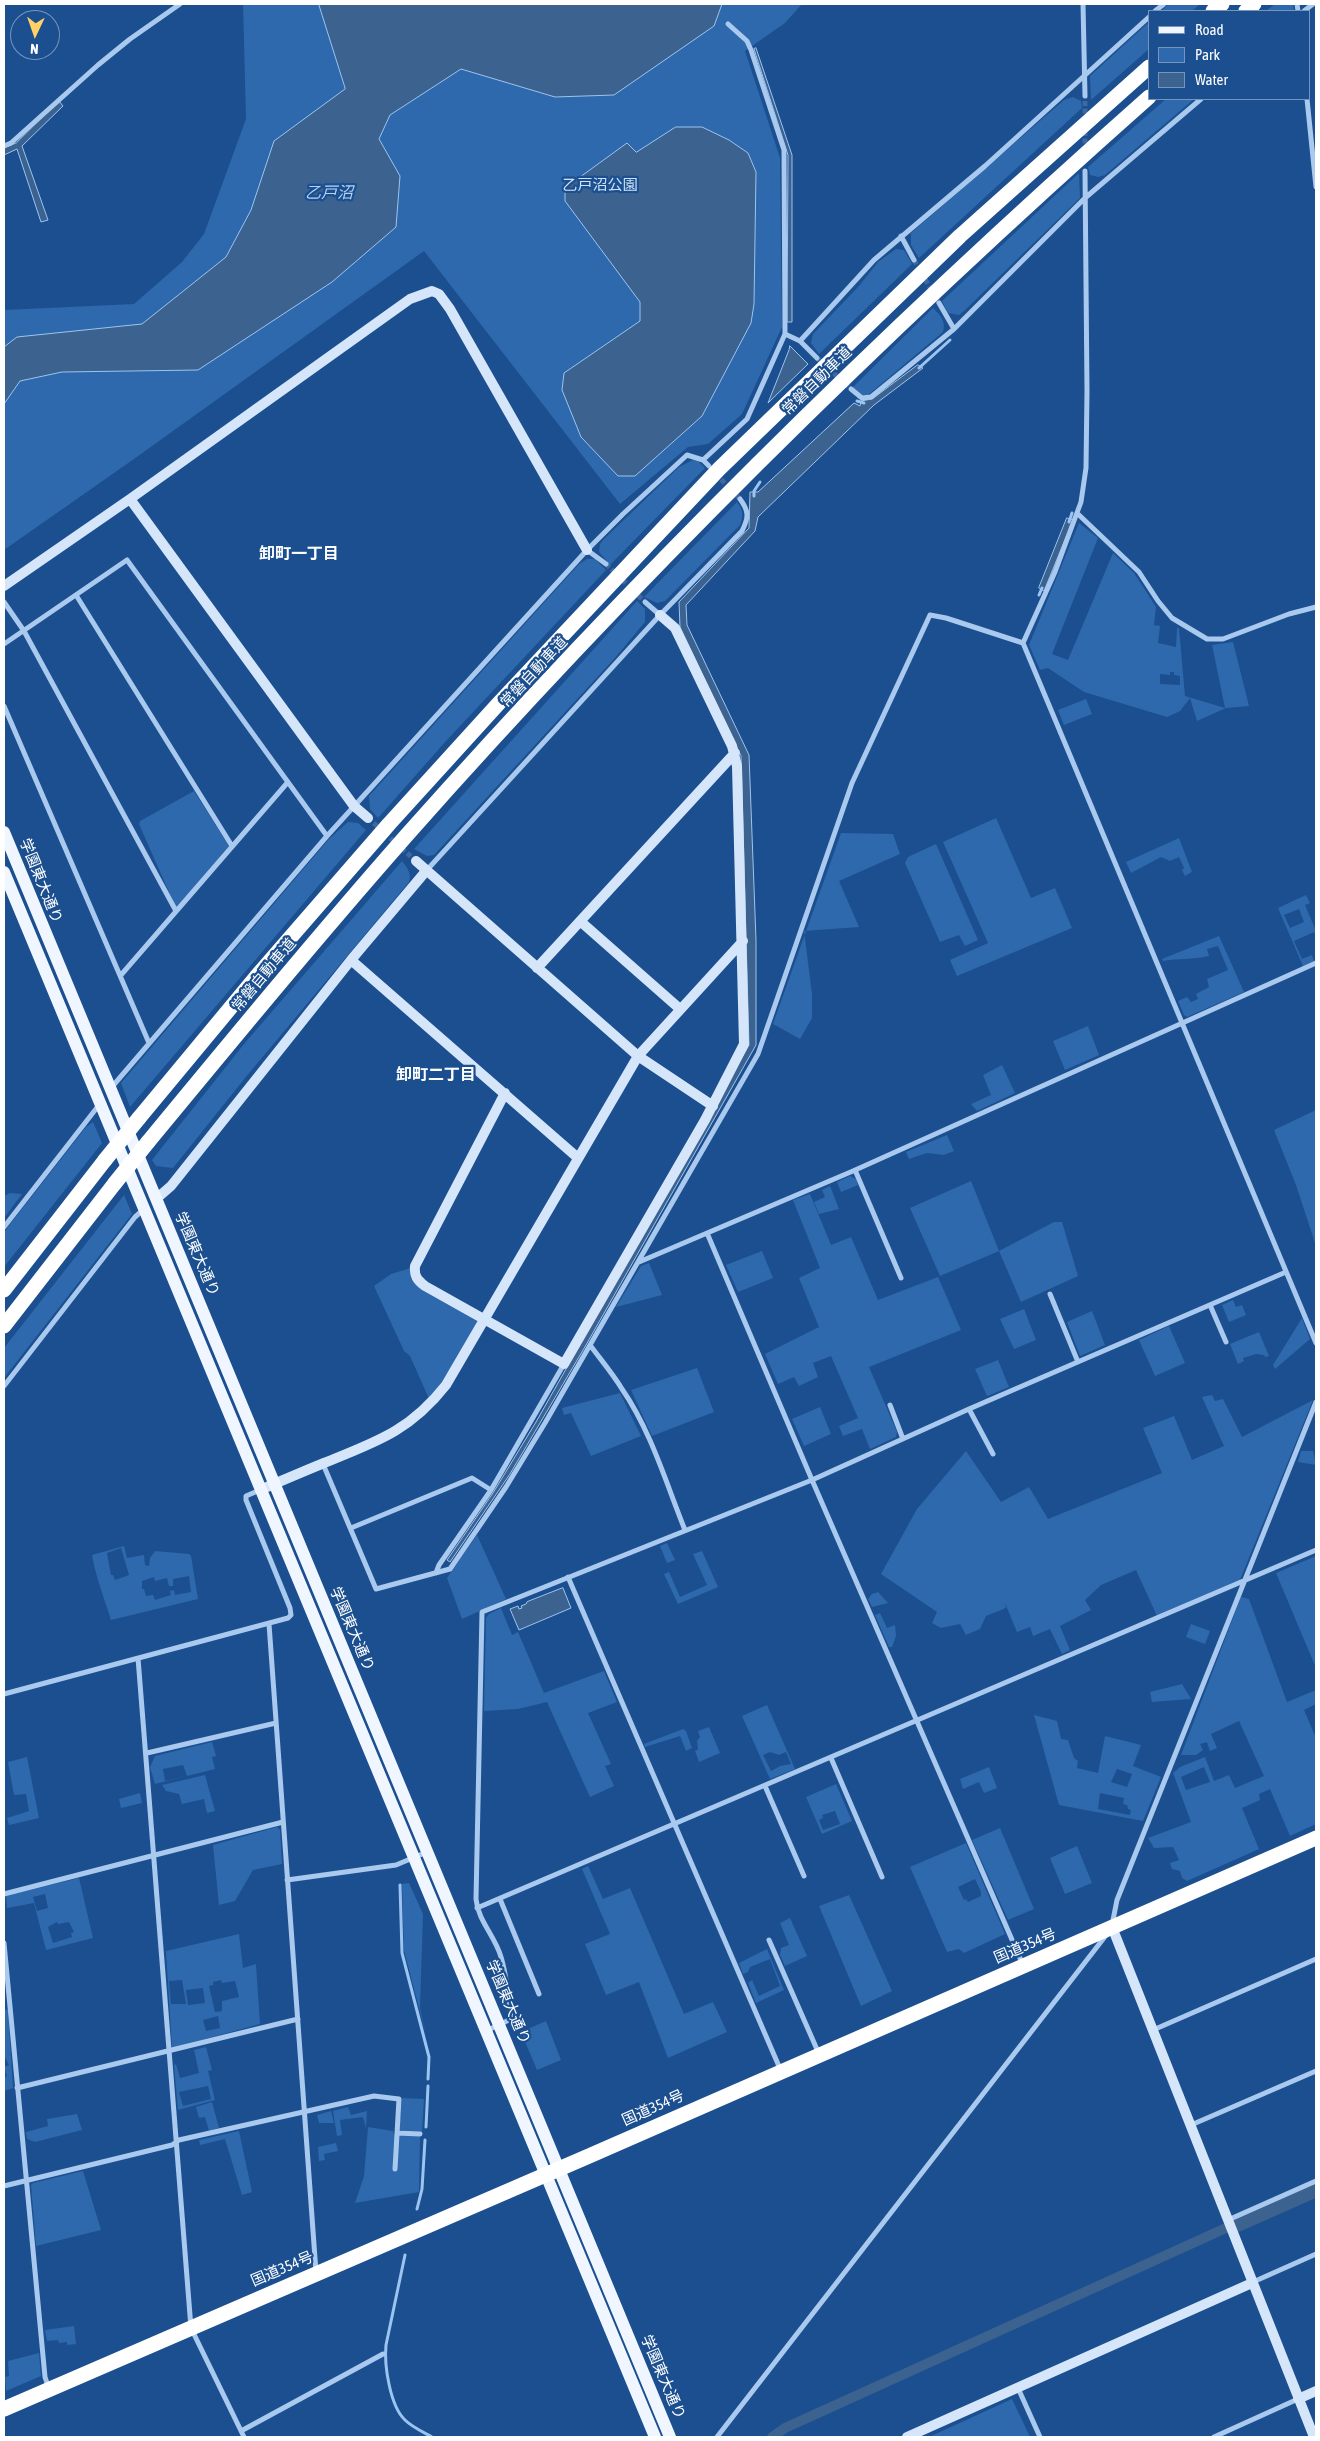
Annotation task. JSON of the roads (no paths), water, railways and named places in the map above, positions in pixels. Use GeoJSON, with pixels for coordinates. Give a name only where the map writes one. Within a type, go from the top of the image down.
{"type":"FeatureCollection","features":[{"type":"Feature","properties":{"kind":"highway","name":"常磐自動車道"},"geometry":{"type":"LineString","coordinates":[[4,1290],[105,1160],[262,970],[389,824],[714,468],[820,362],[1148,68]]}},
{"type":"Feature","properties":{"kind":"highway","name":"常磐自動車道"},"geometry":{"type":"LineString","coordinates":[[4,1326],[115,1183],[265,1000],[407,835],[614,611],[845,386],[975,252],[1148,98]]}},
{"type":"Feature","properties":{"kind":"highway","name":"国道354号"},"geometry":{"type":"LineString","coordinates":[[4,2409],[560,2169],[1316,1838]]}},
{"type":"Feature","properties":{"kind":"main road","name":"学園東大通り"},"geometry":{"type":"LineString","coordinates":[[4,832],[670,2437]]}},
{"type":"Feature","properties":{"kind":"main road","name":"学園東大通り"},"geometry":{"type":"LineString","coordinates":[[4,872],[655,2437]]}},
{"type":"Feature","properties":{"kind":"street"},"geometry":{"type":"LineString","coordinates":[[4,146],[11,143],[123,44],[180,4]]}},
{"type":"Feature","properties":{"kind":"street"},"geometry":{"type":"LineString","coordinates":[[1083,4],[1085,96]]}},
{"type":"Feature","properties":{"kind":"street"},"geometry":{"type":"LineString","coordinates":[[800,341],[874,260],[985,166],[1148,18]]}},
{"type":"Feature","properties":{"kind":"street"},"geometry":{"type":"LineString","coordinates":[[703,460],[747,420],[785,334],[784,150],[751,50],[746,41],[728,24]]}},
{"type":"Feature","properties":{"kind":"street"},"geometry":{"type":"LineString","coordinates":[[845,386],[862,398],[871,397],[912,366],[954,329],[1086,198],[1200,100]]}},
{"type":"Feature","properties":{"kind":"street"},"geometry":{"type":"LineString","coordinates":[[1307,100],[1316,187]]}},
{"type":"Feature","properties":{"kind":"street"},"geometry":{"type":"LineString","coordinates":[[1084,172],[1086,198],[1088,391],[1086,468],[1078,514],[1023,643],[1316,1343]]}},
{"type":"Feature","properties":{"kind":"street"},"geometry":{"type":"LineString","coordinates":[[901,236],[914,260]]}},
{"type":"Feature","properties":{"kind":"street"},"geometry":{"type":"LineString","coordinates":[[4,586],[130,499],[410,299],[432,291],[439,294],[450,309],[587,550],[606,564]]}},
{"type":"Feature","properties":{"kind":"street"},"geometry":{"type":"LineString","coordinates":[[939,303],[954,329]]}},
{"type":"Feature","properties":{"kind":"street"},"geometry":{"type":"LineString","coordinates":[[785,334],[800,341],[820,362]]}},
{"type":"Feature","properties":{"kind":"street"},"geometry":{"type":"LineString","coordinates":[[111,1088],[354,806],[587,550],[687,455],[703,460],[714,468]]}},
{"type":"Feature","properties":{"kind":"street"},"geometry":{"type":"LineString","coordinates":[[156,1199],[171,1186],[351,960],[426,871],[660,615],[742,530],[748,518],[747,508],[738,492]]}},
{"type":"Feature","properties":{"kind":"street"},"geometry":{"type":"LineString","coordinates":[[130,499],[354,806],[368,818]]}},
{"type":"Feature","properties":{"kind":"street"},"geometry":{"type":"LineString","coordinates":[[1078,514],[1139,572],[1172,618],[1207,639],[1223,639],[1289,614],[1316,607]]}},
{"type":"Feature","properties":{"kind":"street"},"geometry":{"type":"LineString","coordinates":[[4,644],[127,560],[328,836]]}},
{"type":"Feature","properties":{"kind":"street"},"geometry":{"type":"LineString","coordinates":[[76,595],[232,846]]}},
{"type":"Feature","properties":{"kind":"street"},"geometry":{"type":"LineString","coordinates":[[4,602],[24,630],[176,911]]}},
{"type":"Feature","properties":{"kind":"street"},"geometry":{"type":"LineString","coordinates":[[436,1574],[440,1565],[491,1490],[712,1106],[744,1044],[744,941],[735,753],[674,628],[644,602]]}},
{"type":"Feature","properties":{"kind":"street"},"geometry":{"type":"LineString","coordinates":[[323,1463],[376,1589],[450,1569],[506,1486],[639,1262],[758,1054],[852,783],[930,616],[946,618],[1023,643]]}},
{"type":"Feature","properties":{"kind":"street"},"geometry":{"type":"LineString","coordinates":[[4,706],[149,1043]]}},
{"type":"Feature","properties":{"kind":"street"},"geometry":{"type":"LineString","coordinates":[[537,968],[735,753]]}},
{"type":"Feature","properties":{"kind":"street"},"geometry":{"type":"LineString","coordinates":[[121,975],[288,782]]}},
{"type":"Feature","properties":{"kind":"street"},"geometry":{"type":"LineString","coordinates":[[416,861],[638,1056],[712,1106]]}},
{"type":"Feature","properties":{"kind":"street"},"geometry":{"type":"LineString","coordinates":[[580,922],[680,1009]]}},
{"type":"Feature","properties":{"kind":"street"},"geometry":{"type":"LineString","coordinates":[[4,1694],[288,1618],[290,1608],[246,1496],[390,1436],[413,1421],[432,1404],[446,1386],[485,1321],[638,1056],[744,941]]}},
{"type":"Feature","properties":{"kind":"street"},"geometry":{"type":"LineString","coordinates":[[351,960],[578,1158]]}},
{"type":"Feature","properties":{"kind":"street"},"geometry":{"type":"LineString","coordinates":[[639,1262],[855,1170],[1316,963]]}},
{"type":"Feature","properties":{"kind":"street"},"geometry":{"type":"LineString","coordinates":[[505,1093],[415,1266],[414,1272],[416,1280],[425,1286],[564,1364]]}},
{"type":"Feature","properties":{"kind":"street"},"geometry":{"type":"LineString","coordinates":[[4,1227],[100,1103]]}},
{"type":"Feature","properties":{"kind":"street"},"geometry":{"type":"LineString","coordinates":[[855,1170],[901,1278]]}},
{"type":"Feature","properties":{"kind":"street"},"geometry":{"type":"LineString","coordinates":[[4,1386],[144,1209]]}},
{"type":"Feature","properties":{"kind":"street"},"geometry":{"type":"LineString","coordinates":[[707,1233],[1023,1966]]}},
{"type":"Feature","properties":{"kind":"street"},"geometry":{"type":"LineString","coordinates":[[485,2031],[511,2019],[508,1988],[501,1956],[477,1908],[482,1612],[812,1480],[969,1409],[1286,1272]]}},
{"type":"Feature","properties":{"kind":"street"},"geometry":{"type":"LineString","coordinates":[[1050,1294],[1078,1362]]}},
{"type":"Feature","properties":{"kind":"street"},"geometry":{"type":"LineString","coordinates":[[1210,1306],[1226,1342]]}},
{"type":"Feature","properties":{"kind":"street"},"geometry":{"type":"LineString","coordinates":[[590,1345],[623,1389],[645,1431],[685,1530]]}},
{"type":"Feature","properties":{"kind":"street"},"geometry":{"type":"LineString","coordinates":[[206,1359],[222,1354]]}},
{"type":"Feature","properties":{"kind":"street"},"geometry":{"type":"LineString","coordinates":[[890,1405],[903,1439]]}},
{"type":"Feature","properties":{"kind":"street"},"geometry":{"type":"LineString","coordinates":[[1314,2437],[1112,1927],[1112,1917],[1117,1900],[1316,1405]]}},
{"type":"Feature","properties":{"kind":"street"},"geometry":{"type":"LineString","coordinates":[[969,1409],[993,1454]]}},
{"type":"Feature","properties":{"kind":"street"},"geometry":{"type":"LineString","coordinates":[[350,1528],[472,1478],[491,1490]]}},
{"type":"Feature","properties":{"kind":"street"},"geometry":{"type":"LineString","coordinates":[[477,1908],[1244,1583],[1316,1550]]}},
{"type":"Feature","properties":{"kind":"street"},"geometry":{"type":"LineString","coordinates":[[568,1578],[781,2071]]}},
{"type":"Feature","properties":{"kind":"street"},"geometry":{"type":"LineString","coordinates":[[269,1624],[316,2273]]}},
{"type":"Feature","properties":{"kind":"street"},"geometry":{"type":"LineString","coordinates":[[138,1658],[191,2328],[243,2434],[383,2354]]}},
{"type":"Feature","properties":{"kind":"street"},"geometry":{"type":"LineString","coordinates":[[147,1753],[276,1723]]}},
{"type":"Feature","properties":{"kind":"street"},"geometry":{"type":"LineString","coordinates":[[830,1758],[882,1877]]}},
{"type":"Feature","properties":{"kind":"street"},"geometry":{"type":"LineString","coordinates":[[765,1786],[804,1876]]}},
{"type":"Feature","properties":{"kind":"street"},"geometry":{"type":"LineString","coordinates":[[4,1894],[283,1822]]}},
{"type":"Feature","properties":{"kind":"street"},"geometry":{"type":"LineString","coordinates":[[288,1880],[396,1865],[427,1852]]}},
{"type":"Feature","properties":{"kind":"street"},"geometry":{"type":"LineString","coordinates":[[500,1899],[539,1994]]}},
{"type":"Feature","properties":{"kind":"street"},"geometry":{"type":"LineString","coordinates":[[717,2437],[1112,1927]]}},
{"type":"Feature","properties":{"kind":"street"},"geometry":{"type":"LineString","coordinates":[[769,1940],[820,2054]]}},
{"type":"Feature","properties":{"kind":"street"},"geometry":{"type":"LineString","coordinates":[[4,1943],[45,2377],[50,2389]]}},
{"type":"Feature","properties":{"kind":"street"},"geometry":{"type":"LineString","coordinates":[[1153,2030],[1316,1959]]}},
{"type":"Feature","properties":{"kind":"street"},"geometry":{"type":"LineString","coordinates":[[18,2088],[298,2019]]}},
{"type":"Feature","properties":{"kind":"street"},"geometry":{"type":"LineString","coordinates":[[1190,2125],[1316,2070]]}},
{"type":"Feature","properties":{"kind":"street"},"geometry":{"type":"LineString","coordinates":[[4,2186],[176,2143],[189,2138],[374,2096],[399,2098],[395,2169]]}},
{"type":"Feature","properties":{"kind":"street"},"geometry":{"type":"LineString","coordinates":[[397,2133],[420,2134]]}},
{"type":"Feature","properties":{"kind":"street"},"geometry":{"type":"LineString","coordinates":[[1229,2224],[1316,2181]]}},
{"type":"Feature","properties":{"kind":"street"},"geometry":{"type":"LineString","coordinates":[[908,2437],[924,2434],[1018,2388],[1316,2254]]}},
{"type":"Feature","properties":{"kind":"street"},"geometry":{"type":"LineString","coordinates":[[1018,2388],[1040,2437]]}},
{"type":"Feature","properties":{"kind":"street"},"geometry":{"type":"LineString","coordinates":[[1214,2437],[1316,2391]]}},
{"type":"Feature","properties":{"kind":"water","name":"乙戸沼"},"geometry":{"type":"Polygon","coordinates":[[[319,4],[722,4],[714,26],[614,95],[555,97],[461,69],[390,115],[379,139],[400,176],[396,227],[332,282],[198,370],[62,372],[20,381],[4,404],[4,347],[17,337],[142,324],[226,257],[251,210],[274,141],[345,89],[319,4]]]}},
{"type":"Feature","properties":{"kind":"water"},"geometry":{"type":"Polygon","coordinates":[[[756,48],[792,155],[792,322],[787,322],[788,155],[754,49],[756,48]]]}},
{"type":"Feature","properties":{"kind":"water"},"geometry":{"type":"Polygon","coordinates":[[[59,101],[63,106],[22,146],[48,220],[41,222],[17,149],[4,155],[4,148],[16,143],[59,101]]]}},
{"type":"Feature","properties":{"kind":"water"},"geometry":{"type":"Polygon","coordinates":[[[676,127],[702,127],[729,140],[748,153],[756,172],[754,304],[751,323],[702,416],[635,476],[618,476],[581,437],[562,390],[564,373],[640,321],[640,302],[565,201],[565,188],[627,143],[636,152],[676,127]]]}},
{"type":"Feature","properties":{"kind":"water"},"geometry":{"type":"Polygon","coordinates":[[[790,346],[808,364],[768,403],[789,350],[790,346]]]}},
{"type":"Feature","properties":{"kind":"water"},"geometry":{"type":"Polygon","coordinates":[[[918,365],[923,368],[874,405],[758,517],[755,531],[686,605],[687,625],[749,755],[756,940],[756,1045],[586,1345],[510,1474],[450,1562],[447,1560],[493,1493],[536,1422],[749,1045],[741,756],[680,627],[679,602],[749,528],[750,492],[758,492],[854,403],[860,406],[861,401],[872,399],[918,365]]]}},
{"type":"Feature","properties":{"kind":"water"},"geometry":{"type":"Polygon","coordinates":[[[1067,518],[1073,520],[1044,591],[1039,588],[1067,518]]]}},
{"type":"Feature","properties":{"kind":"water"},"geometry":{"type":"Polygon","coordinates":[[[563,1588],[571,1608],[519,1630],[510,1609],[518,1606],[519,1609],[522,1608],[521,1606],[527,1602],[563,1588]]]}},
{"type":"Feature","properties":{"kind":"waterway"},"geometry":{"type":"LineString","coordinates":[[919,368],[950,340]]}},
{"type":"Feature","properties":{"kind":"waterway"},"geometry":{"type":"LineString","coordinates":[[857,401],[864,403]]}},
{"type":"Feature","properties":{"kind":"waterway"},"geometry":{"type":"LineString","coordinates":[[754,496],[754,491],[760,482]]}},
{"type":"Feature","properties":{"kind":"waterway"},"geometry":{"type":"LineString","coordinates":[[1069,522],[1072,513]]}},
{"type":"Feature","properties":{"kind":"waterway"},"geometry":{"type":"LineString","coordinates":[[1039,595],[1042,588]]}},
{"type":"Feature","properties":{"kind":"waterway"},"geometry":{"type":"LineString","coordinates":[[400,1885],[402,1953],[429,2057],[428,2079]]}},
{"type":"Feature","properties":{"kind":"waterway"},"geometry":{"type":"LineString","coordinates":[[426,2127],[428,2086]]}},
{"type":"Feature","properties":{"kind":"waterway"},"geometry":{"type":"LineString","coordinates":[[417,2209],[422,2189],[425,2140]]}},
{"type":"Feature","properties":{"kind":"waterway"},"geometry":{"type":"LineString","coordinates":[[1237,2223],[1316,2188]]}},
{"type":"Feature","properties":{"kind":"waterway"},"geometry":{"type":"LineString","coordinates":[[772,2437],[785,2428],[1237,2223]]}},
{"type":"Feature","properties":{"kind":"waterway"},"geometry":{"type":"LineString","coordinates":[[405,2255],[386,2345],[387,2374],[395,2405],[400,2414],[411,2425],[432,2437]]}},
{"type":"Feature","properties":{"kind":"tunnel"},"geometry":{"type":"LineString","coordinates":[[1085,96],[1085,121]]}},
{"type":"Feature","properties":{"kind":"tunnel"},"geometry":{"type":"LineString","coordinates":[[1085,129],[1085,151]]}},
{"type":"Feature","properties":{"kind":"tunnel"},"geometry":{"type":"LineString","coordinates":[[914,260],[939,303]]}},
{"type":"Feature","properties":{"kind":"tunnel"},"geometry":{"type":"LineString","coordinates":[[817,358],[851,389]]}},
{"type":"Feature","properties":{"kind":"tunnel"},"geometry":{"type":"LineString","coordinates":[[716,474],[740,499]]}},
{"type":"Feature","properties":{"kind":"tunnel"},"geometry":{"type":"LineString","coordinates":[[606,564],[645,602]]}},
{"type":"Feature","properties":{"kind":"tunnel"},"geometry":{"type":"LineString","coordinates":[[368,818],[416,861]]}},
{"type":"Feature","properties":{"kind":"district","name":"卸町一丁目"},"geometry":{"type":"Point","coordinates":[299,554]}},
{"type":"Feature","properties":{"kind":"district","name":"卸町二丁目"},"geometry":{"type":"Point","coordinates":[436,1075]}},
{"type":"Feature","properties":{"kind":"park label","name":"乙戸沼公園"},"geometry":{"type":"Point","coordinates":[600,185]}}]}
